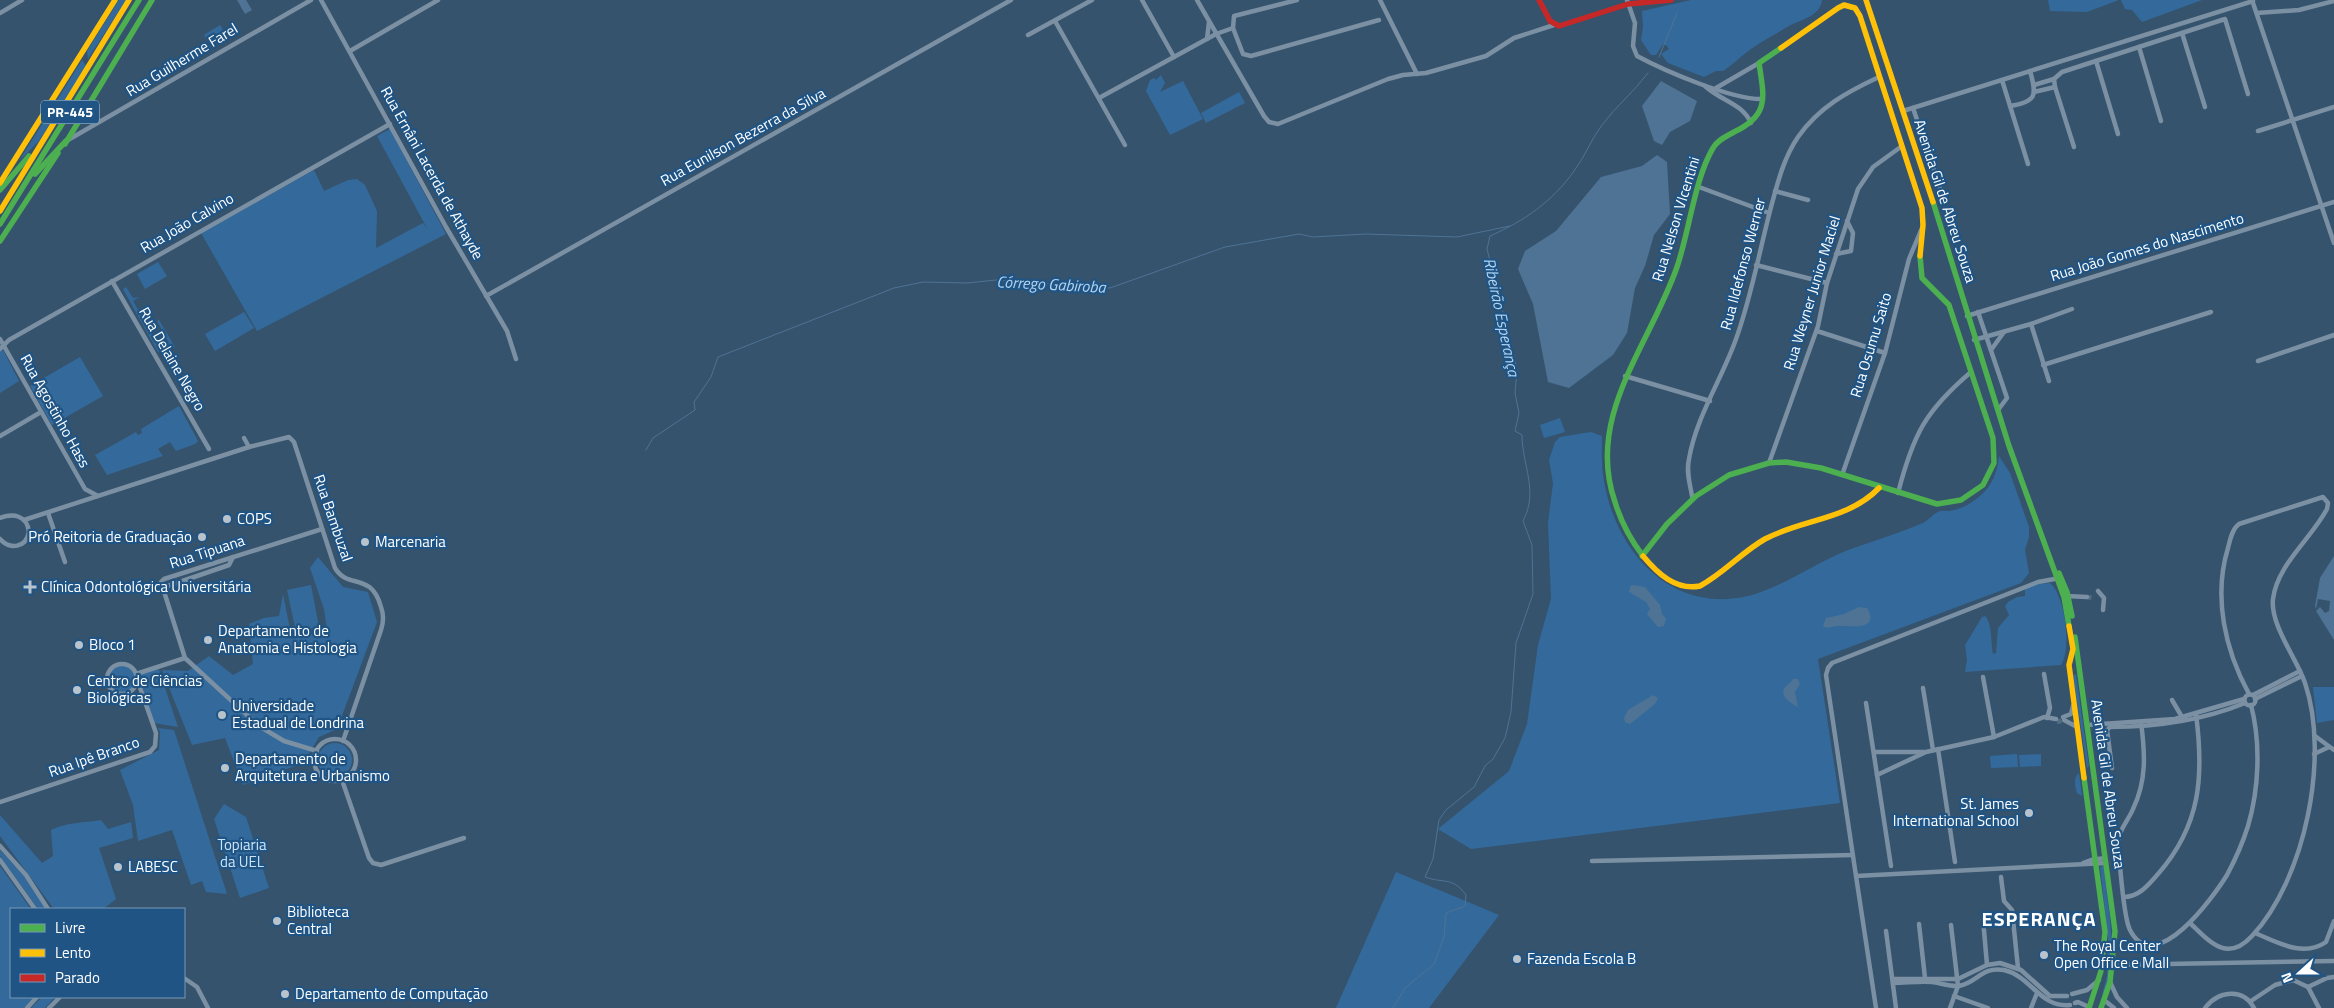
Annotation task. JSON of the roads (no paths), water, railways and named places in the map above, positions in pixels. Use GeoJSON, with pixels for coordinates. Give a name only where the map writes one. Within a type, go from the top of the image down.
{"type":"FeatureCollection","features":[{"type":"Feature","properties":{"kind":"main road","name":"PR-445"},"geometry":{"type":"LineString","coordinates":[[1,181],[115,0]]}},
{"type":"Feature","properties":{"kind":"main road","name":"PR-445"},"geometry":{"type":"LineString","coordinates":[[0,211],[130,0]]}},
{"type":"Feature","properties":{"kind":"main road","name":"PR-445"},"geometry":{"type":"LineString","coordinates":[[0,224],[139,0]]}},
{"type":"Feature","properties":{"kind":"main road","name":"PR-445"},"geometry":{"type":"LineString","coordinates":[[0,241],[66,141],[152,0]]}},
{"type":"Feature","properties":{"kind":"main road"},"geometry":{"type":"LineString","coordinates":[[1539,0],[1554,25],[1568,25],[1627,2],[1671,0]]}},
{"type":"Feature","properties":{"kind":"main road","name":"Avenida Gil de Abreu Souza"},"geometry":{"type":"LineString","coordinates":[[1866,0],[1963,294],[1974,340],[2066,596],[2082,683],[2115,931],[2110,982],[2101,1008]]}},
{"type":"Feature","properties":{"kind":"main road"},"geometry":{"type":"LineString","coordinates":[[1642,556],[1664,526],[1692,496],[1731,473],[1769,463],[1810,465],[1878,488],[1934,504],[1955,503],[1969,496],[1984,484],[1992,472],[1996,454],[1993,438],[1949,305],[1945,298],[1922,279],[1920,273],[1924,222],[1922,208],[1860,16],[1851,6],[1838,8],[1759,63],[1763,99],[1760,114],[1751,123]]}},
{"type":"Feature","properties":{"kind":"main road","name":"Rua Nelson VIcentini"},"geometry":{"type":"LineString","coordinates":[[1751,123],[1719,140],[1712,146],[1676,269],[1655,319],[1625,376],[1608,421],[1604,465],[1613,503],[1630,538],[1642,556],[1655,570],[1679,586],[1690,589],[1702,587],[1756,545],[1792,528],[1853,511],[1864,503],[1878,488]]}},
{"type":"Feature","properties":{"kind":"main road"},"geometry":{"type":"LineString","coordinates":[[24,186],[66,141]]}},
{"type":"Feature","properties":{"kind":"main road"},"geometry":{"type":"LineString","coordinates":[[0,190],[41,144]]}},
{"type":"Feature","properties":{"kind":"main road","name":"Avenida Gil de Abreu Souza"},"geometry":{"type":"LineString","coordinates":[[2066,596],[2073,648],[2069,665],[2073,702],[2105,932],[2104,962],[2100,980],[2089,1008]]}},
{"type":"Feature","properties":{"kind":"main road"},"geometry":{"type":"LineString","coordinates":[[2070,673],[2076,671],[2082,683]]}},
{"type":"Feature","properties":{"kind":"main road"},"geometry":{"type":"LineString","coordinates":[[2100,980],[2100,996],[2104,1000]]}},
{"type":"Feature","properties":{"kind":"street"},"geometry":{"type":"LineString","coordinates":[[0,13],[22,0]]}},
{"type":"Feature","properties":{"kind":"street","name":"Rua Guilherme Farel"},"geometry":{"type":"LineString","coordinates":[[66,141],[311,0]]}},
{"type":"Feature","properties":{"kind":"street","name":"Rua Ernâni Lacerda de Athayde"},"geometry":{"type":"LineString","coordinates":[[321,0],[507,331],[516,359]]}},
{"type":"Feature","properties":{"kind":"street"},"geometry":{"type":"LineString","coordinates":[[350,51],[438,0]]}},
{"type":"Feature","properties":{"kind":"street","name":"Rua Eunilson Bezerra da Silva"},"geometry":{"type":"LineString","coordinates":[[486,296],[1011,0]]}},
{"type":"Feature","properties":{"kind":"street"},"geometry":{"type":"LineString","coordinates":[[1028,35],[1092,0]]}},
{"type":"Feature","properties":{"kind":"street"},"geometry":{"type":"LineString","coordinates":[[1142,0],[1174,57]]}},
{"type":"Feature","properties":{"kind":"street"},"geometry":{"type":"LineString","coordinates":[[1197,0],[1264,116],[1270,122],[1278,124],[1388,79],[1417,74],[1486,56],[1514,38],[1554,25]]}},
{"type":"Feature","properties":{"kind":"street"},"geometry":{"type":"LineString","coordinates":[[1296,0],[1236,14],[1233,18],[1233,28],[1241,52],[1251,56],[1379,20]]}},
{"type":"Feature","properties":{"kind":"street"},"geometry":{"type":"LineString","coordinates":[[1380,0],[1417,74]]}},
{"type":"Feature","properties":{"kind":"street"},"geometry":{"type":"LineString","coordinates":[[1902,112],[2252,1],[2294,120],[2334,244]]}},
{"type":"Feature","properties":{"kind":"street"},"geometry":{"type":"LineString","coordinates":[[2257,13],[2299,10],[2334,1]]}},
{"type":"Feature","properties":{"kind":"street"},"geometry":{"type":"LineString","coordinates":[[1627,2],[1635,23],[1633,43],[1637,56],[1704,85],[1746,98],[1763,99]]}},
{"type":"Feature","properties":{"kind":"street"},"geometry":{"type":"LineString","coordinates":[[2034,86],[2054,79],[2062,72],[2225,19],[2248,94]]}},
{"type":"Feature","properties":{"kind":"street"},"geometry":{"type":"LineString","coordinates":[[1055,21],[1125,145]]}},
{"type":"Feature","properties":{"kind":"street"},"geometry":{"type":"LineString","coordinates":[[1207,39],[1209,21]]}},
{"type":"Feature","properties":{"kind":"street"},"geometry":{"type":"LineString","coordinates":[[1197,45],[1233,28]]}},
{"type":"Feature","properties":{"kind":"street"},"geometry":{"type":"LineString","coordinates":[[2182,33],[2205,107]]}},
{"type":"Feature","properties":{"kind":"street"},"geometry":{"type":"LineString","coordinates":[[1099,98],[1218,34]]}},
{"type":"Feature","properties":{"kind":"street"},"geometry":{"type":"LineString","coordinates":[[2140,47],[2161,121]]}},
{"type":"Feature","properties":{"kind":"street"},"geometry":{"type":"LineString","coordinates":[[2096,61],[2118,134]]}},
{"type":"Feature","properties":{"kind":"street"},"geometry":{"type":"LineString","coordinates":[[1712,93],[1716,88],[1759,63]]}},
{"type":"Feature","properties":{"kind":"street"},"geometry":{"type":"LineString","coordinates":[[2010,106],[2024,104],[2031,99],[2034,86],[2030,71]]}},
{"type":"Feature","properties":{"kind":"street","name":"Rua Ildefonso Werner"},"geometry":{"type":"LineString","coordinates":[[1692,496],[1688,473],[1689,459],[1698,427],[1737,338],[1775,191],[1786,160],[1808,123],[1820,111],[1847,92],[1879,77]]}},
{"type":"Feature","properties":{"kind":"street"},"geometry":{"type":"LineString","coordinates":[[2054,79],[2074,147]]}},
{"type":"Feature","properties":{"kind":"street"},"geometry":{"type":"LineString","coordinates":[[2002,80],[2028,164]]}},
{"type":"Feature","properties":{"kind":"street"},"geometry":{"type":"LineString","coordinates":[[1704,85],[1712,93],[1742,108],[1751,123]]}},
{"type":"Feature","properties":{"kind":"street"},"geometry":{"type":"LineString","coordinates":[[2034,92],[2055,87]]}},
{"type":"Feature","properties":{"kind":"street"},"geometry":{"type":"LineString","coordinates":[[2258,131],[2334,107]]}},
{"type":"Feature","properties":{"kind":"street"},"geometry":{"type":"LineString","coordinates":[[1913,108],[1941,191]]}},
{"type":"Feature","properties":{"kind":"street","name":"Rua João Calvino"},"geometry":{"type":"LineString","coordinates":[[2,347],[112,281],[390,124]]}},
{"type":"Feature","properties":{"kind":"street","name":"Rua Weyner Junior Maciel"},"geometry":{"type":"LineString","coordinates":[[1769,463],[1816,331],[1836,254],[1864,177],[1873,167],[1902,146]]}},
{"type":"Feature","properties":{"kind":"street"},"geometry":{"type":"LineString","coordinates":[[1699,187],[1769,213]]}},
{"type":"Feature","properties":{"kind":"street"},"geometry":{"type":"LineString","coordinates":[[1775,191],[1808,200]]}},
{"type":"Feature","properties":{"kind":"street","name":"Rua João Gomes do Nascimento"},"geometry":{"type":"LineString","coordinates":[[1967,316],[2334,202]]}},
{"type":"Feature","properties":{"kind":"street"},"geometry":{"type":"LineString","coordinates":[[1836,254],[1850,251],[1854,233],[1847,220]]}},
{"type":"Feature","properties":{"kind":"street","name":"Rua Osumu Saito"},"geometry":{"type":"LineString","coordinates":[[1842,475],[1885,353],[1909,259],[1924,222]]}},
{"type":"Feature","properties":{"kind":"street"},"geometry":{"type":"LineString","coordinates":[[1909,259],[1920,258]]}},
{"type":"Feature","properties":{"kind":"street"},"geometry":{"type":"LineString","coordinates":[[1756,265],[1827,283]]}},
{"type":"Feature","properties":{"kind":"street","name":"Rua Delaine Negro"},"geometry":{"type":"LineString","coordinates":[[112,281],[209,449]]}},
{"type":"Feature","properties":{"kind":"street"},"geometry":{"type":"LineString","coordinates":[[1974,340],[2031,324],[2072,308]]}},
{"type":"Feature","properties":{"kind":"street"},"geometry":{"type":"LineString","coordinates":[[1978,312],[2007,398],[1998,410]]}},
{"type":"Feature","properties":{"kind":"street"},"geometry":{"type":"LineString","coordinates":[[2043,365],[2211,312]]}},
{"type":"Feature","properties":{"kind":"street"},"geometry":{"type":"LineString","coordinates":[[2031,324],[2049,380]]}},
{"type":"Feature","properties":{"kind":"street"},"geometry":{"type":"LineString","coordinates":[[1816,331],[1885,353]]}},
{"type":"Feature","properties":{"kind":"street"},"geometry":{"type":"LineString","coordinates":[[1991,350],[2004,332]]}},
{"type":"Feature","properties":{"kind":"street"},"geometry":{"type":"LineString","coordinates":[[2258,360],[2334,335]]}},
{"type":"Feature","properties":{"kind":"street","name":"Rua Agostinho Hass"},"geometry":{"type":"LineString","coordinates":[[0,339],[2,347],[85,490],[98,496]]}},
{"type":"Feature","properties":{"kind":"street"},"geometry":{"type":"LineString","coordinates":[[1898,493],[1914,440],[1927,418],[1954,387],[1971,372]]}},
{"type":"Feature","properties":{"kind":"street"},"geometry":{"type":"LineString","coordinates":[[1625,376],[1710,401]]}},
{"type":"Feature","properties":{"kind":"street"},"geometry":{"type":"LineString","coordinates":[[0,436],[40,412]]}},
{"type":"Feature","properties":{"kind":"street","name":"Rua Bambuzal"},"geometry":{"type":"LineString","coordinates":[[24,520],[249,447],[287,436],[292,439],[337,571],[343,577],[371,587],[378,596],[384,619],[343,741]]}},
{"type":"Feature","properties":{"kind":"street"},"geometry":{"type":"LineString","coordinates":[[244,438],[249,447]]}},
{"type":"Feature","properties":{"kind":"street"},"geometry":{"type":"LineString","coordinates":[[2141,724],[2145,757],[2143,784],[2137,802],[2118,839],[2128,925],[2138,940],[2149,945],[2163,943],[2190,923],[2226,876],[2248,827],[2256,778],[2257,750],[2251,705],[2252,696],[2233,660],[2223,610],[2222,583],[2225,558],[2235,527],[2321,496],[2327,501],[2327,510],[2282,574],[2273,600],[2278,626],[2302,676],[2311,707],[2315,736],[2312,795],[2302,842],[2283,887],[2255,933],[2240,947],[2223,949],[2211,942],[2190,923]]}},
{"type":"Feature","properties":{"kind":"street"},"geometry":{"type":"LineString","coordinates":[[48,512],[65,562]]}},
{"type":"Feature","properties":{"kind":"street"},"geometry":{"type":"LineString","coordinates":[[0,517],[11,514],[24,520],[29,532],[23,543],[10,546],[0,539]]}},
{"type":"Feature","properties":{"kind":"street","name":"Rua Tipuana"},"geometry":{"type":"LineString","coordinates":[[317,751],[283,741],[259,726],[185,658],[162,588],[162,580],[322,529]]}},
{"type":"Feature","properties":{"kind":"street"},"geometry":{"type":"LineString","coordinates":[[162,588],[229,565],[233,557]]}},
{"type":"Feature","properties":{"kind":"street"},"geometry":{"type":"LineString","coordinates":[[1876,1008],[1826,676],[1828,668],[1832,663],[2029,585],[2060,578]]}},
{"type":"Feature","properties":{"kind":"street"},"geometry":{"type":"LineString","coordinates":[[2098,591],[2103,595],[2105,602],[2103,610]]}},
{"type":"Feature","properties":{"kind":"street"},"geometry":{"type":"LineString","coordinates":[[2066,596],[2088,597]]}},
{"type":"Feature","properties":{"kind":"street"},"geometry":{"type":"LineString","coordinates":[[137,676],[185,658]]}},
{"type":"Feature","properties":{"kind":"street"},"geometry":{"type":"LineString","coordinates":[[118,664],[129,665],[137,676],[134,688],[126,693],[112,690],[108,681],[109,671],[118,664]]}},
{"type":"Feature","properties":{"kind":"street"},"geometry":{"type":"LineString","coordinates":[[2112,768],[2108,728],[2196,717],[2244,701],[2300,671]]}},
{"type":"Feature","properties":{"kind":"street"},"geometry":{"type":"LineString","coordinates":[[2044,674],[2050,708],[2047,718]]}},
{"type":"Feature","properties":{"kind":"street","name":"Rua Ipê Branco"},"geometry":{"type":"LineString","coordinates":[[0,802],[150,752],[155,746],[156,733],[137,676]]}},
{"type":"Feature","properties":{"kind":"street"},"geometry":{"type":"LineString","coordinates":[[2252,696],[2302,676]]}},
{"type":"Feature","properties":{"kind":"street"},"geometry":{"type":"LineString","coordinates":[[1983,677],[1994,737]]}},
{"type":"Feature","properties":{"kind":"street"},"geometry":{"type":"LineString","coordinates":[[1923,688],[1955,862]]}},
{"type":"Feature","properties":{"kind":"street"},"geometry":{"type":"LineString","coordinates":[[2172,700],[2182,717]]}},
{"type":"Feature","properties":{"kind":"street"},"geometry":{"type":"LineString","coordinates":[[2244,701],[2251,705]]}},
{"type":"Feature","properties":{"kind":"street"},"geometry":{"type":"LineString","coordinates":[[2073,702],[2071,714],[2063,719],[2076,727]]}},
{"type":"Feature","properties":{"kind":"street"},"geometry":{"type":"LineString","coordinates":[[1866,703],[1891,866]]}},
{"type":"Feature","properties":{"kind":"street"},"geometry":{"type":"LineString","coordinates":[[2087,725],[2141,724],[2182,717],[2196,717]]}},
{"type":"Feature","properties":{"kind":"street"},"geometry":{"type":"LineString","coordinates":[[2124,897],[2140,892],[2164,867],[2178,846],[2191,817],[2201,769],[2196,717]]}},
{"type":"Feature","properties":{"kind":"street"},"geometry":{"type":"LineString","coordinates":[[1874,752],[1926,752],[1994,737],[2043,718],[2056,720]]}},
{"type":"Feature","properties":{"kind":"street"},"geometry":{"type":"LineString","coordinates":[[2315,736],[2332,748]]}},
{"type":"Feature","properties":{"kind":"street"},"geometry":{"type":"LineString","coordinates":[[343,741],[353,749],[356,761],[352,773],[342,780],[335,781],[322,777],[315,765],[317,751],[325,742],[343,741]]}},
{"type":"Feature","properties":{"kind":"street"},"geometry":{"type":"LineString","coordinates":[[2314,754],[2332,748]]}},
{"type":"Feature","properties":{"kind":"street"},"geometry":{"type":"LineString","coordinates":[[1877,775],[1926,752]]}},
{"type":"Feature","properties":{"kind":"street"},"geometry":{"type":"LineString","coordinates":[[342,780],[369,858],[373,864],[381,865],[464,838]]}},
{"type":"Feature","properties":{"kind":"street"},"geometry":{"type":"LineString","coordinates":[[0,846],[26,875],[47,908]]}},
{"type":"Feature","properties":{"kind":"street"},"geometry":{"type":"LineString","coordinates":[[1592,862],[1854,855]]}},
{"type":"Feature","properties":{"kind":"street"},"geometry":{"type":"LineString","coordinates":[[0,860],[34,908]]}},
{"type":"Feature","properties":{"kind":"street"},"geometry":{"type":"LineString","coordinates":[[1856,876],[2084,863],[2105,860]]}},
{"type":"Feature","properties":{"kind":"street"},"geometry":{"type":"LineString","coordinates":[[2001,877],[2004,901],[2012,910],[2018,968]]}},
{"type":"Feature","properties":{"kind":"street"},"geometry":{"type":"LineString","coordinates":[[1983,919],[1987,965]]}},
{"type":"Feature","properties":{"kind":"street"},"geometry":{"type":"LineString","coordinates":[[2255,933],[2290,947],[2309,948],[2326,942],[2334,921]]}},
{"type":"Feature","properties":{"kind":"street"},"geometry":{"type":"LineString","coordinates":[[1919,924],[1926,980]]}},
{"type":"Feature","properties":{"kind":"street"},"geometry":{"type":"LineString","coordinates":[[1950,1008],[1958,986],[1951,925]]}},
{"type":"Feature","properties":{"kind":"street"},"geometry":{"type":"LineString","coordinates":[[1886,931],[1896,1007],[1901,1008]]}},
{"type":"Feature","properties":{"kind":"street"},"geometry":{"type":"LineString","coordinates":[[2113,965],[2332,960]]}},
{"type":"Feature","properties":{"kind":"street"},"geometry":{"type":"LineString","coordinates":[[1893,981],[1958,979],[1987,965],[2000,963],[2018,968],[2031,977],[2039,988],[2053,997],[2066,996]]}},
{"type":"Feature","properties":{"kind":"street"},"geometry":{"type":"LineString","coordinates":[[1926,980],[1958,986],[1987,970],[2002,970],[2022,978],[2037,994],[2056,1005],[2070,1005]]}},
{"type":"Feature","properties":{"kind":"street"},"geometry":{"type":"LineString","coordinates":[[2308,987],[2327,978],[2334,977]]}},
{"type":"Feature","properties":{"kind":"street"},"geometry":{"type":"LineString","coordinates":[[185,979],[197,987],[208,1008]]}},
{"type":"Feature","properties":{"kind":"street"},"geometry":{"type":"LineString","coordinates":[[2072,994],[2090,988],[2100,980]]}},
{"type":"Feature","properties":{"kind":"street"},"geometry":{"type":"LineString","coordinates":[[2251,1001],[2284,981],[2297,980],[2308,987],[2320,1008]]}},
{"type":"Feature","properties":{"kind":"street"},"geometry":{"type":"LineString","coordinates":[[2110,982],[2117,997],[2127,1008]]}},
{"type":"Feature","properties":{"kind":"street"},"geometry":{"type":"LineString","coordinates":[[2031,1008],[2039,988]]}},
{"type":"Feature","properties":{"kind":"street"},"geometry":{"type":"LineString","coordinates":[[2205,1008],[2214,999],[2228,994],[2238,994],[2251,1001],[2254,1008]]}},
{"type":"Feature","properties":{"kind":"street"},"geometry":{"type":"LineString","coordinates":[[1954,996],[1988,1008]]}},
{"type":"Feature","properties":{"kind":"street"},"geometry":{"type":"LineString","coordinates":[[27,1008],[36,998]]}},
{"type":"Feature","properties":{"kind":"street"},"geometry":{"type":"LineString","coordinates":[[49,1008],[59,998]]}},
{"type":"Feature","properties":{"kind":"street"},"geometry":{"type":"LineString","coordinates":[[2104,1000],[2114,1008]]}},
{"type":"Feature","properties":{"kind":"street"},"geometry":{"type":"LineString","coordinates":[[2075,1003],[2080,1003],[2089,1008]]}},
{"type":"Feature","properties":{"kind":"waterway","name":"Ribeirão Esperança"},"geometry":{"type":"LineString","coordinates":[[1659,57],[1677,13]]}},
{"type":"Feature","properties":{"kind":"waterway","name":"Ribeirão Esperança"},"geometry":{"type":"LineString","coordinates":[[1393,1008],[1405,988],[1434,964],[1444,937],[1446,913],[1465,906],[1466,895],[1456,885],[1425,877],[1433,859],[1439,820],[1446,810],[1474,787],[1485,766],[1493,759],[1505,738],[1511,712],[1516,643],[1533,594],[1532,545],[1523,521],[1528,510],[1530,489],[1522,435],[1515,431],[1519,413],[1515,393],[1517,371],[1487,249],[1490,236],[1526,217],[1556,192],[1578,166],[1602,125],[1648,73]]}},
{"type":"Feature","properties":{"kind":"waterway","name":"Córrego Gabiroba"},"geometry":{"type":"LineString","coordinates":[[646,450],[653,438],[695,410],[694,402],[711,377],[718,357],[894,288],[923,282],[967,283],[996,280],[1110,288],[1225,247],[1299,234],[1313,237],[1366,234],[1457,237],[1510,226]]}},
{"type":"Feature","properties":{"kind":"tunnel"},"geometry":{"type":"LineString","coordinates":[[2087,597],[2093,598]]}},
{"type":"Feature","properties":{"kind":"tunnel"},"geometry":{"type":"LineString","coordinates":[[2057,722],[2064,720]]}},
{"type":"Feature","properties":{"kind":"place","name":"COPS"},"geometry":{"type":"Point","coordinates":[227,519]}},
{"type":"Feature","properties":{"kind":"place","name":"Pró Reitoria de Graduação"},"geometry":{"type":"Point","coordinates":[202,537]}},
{"type":"Feature","properties":{"kind":"place","name":"Marcenaria"},"geometry":{"type":"Point","coordinates":[365,542]}},
{"type":"Feature","properties":{"kind":"place","name":"Clínica Odontológica Universitária"},"geometry":{"type":"Point","coordinates":[30,587]}},
{"type":"Feature","properties":{"kind":"place","name":"Departamento de Anatomia e Histologia"},"geometry":{"type":"Point","coordinates":[208,640]}},
{"type":"Feature","properties":{"kind":"place","name":"Bloco 1"},"geometry":{"type":"Point","coordinates":[79,645]}},
{"type":"Feature","properties":{"kind":"place","name":"Centro de Ciências Biológicas"},"geometry":{"type":"Point","coordinates":[77,690]}},
{"type":"Feature","properties":{"kind":"place","name":"Universidade Estadual de Londrina"},"geometry":{"type":"Point","coordinates":[222,715]}},
{"type":"Feature","properties":{"kind":"place","name":"Departamento de Arquitetura e Urbanismo"},"geometry":{"type":"Point","coordinates":[225,768]}},
{"type":"Feature","properties":{"kind":"place","name":"St. James International School"},"geometry":{"type":"Point","coordinates":[2029,813]}},
{"type":"Feature","properties":{"kind":"place","name":"LABESC"},"geometry":{"type":"Point","coordinates":[118,867]}},
{"type":"Feature","properties":{"kind":"place","name":"Biblioteca Central"},"geometry":{"type":"Point","coordinates":[277,921]}},
{"type":"Feature","properties":{"kind":"place","name":"The Royal Center Open Office e Mall"},"geometry":{"type":"Point","coordinates":[2044,955]}},
{"type":"Feature","properties":{"kind":"place","name":"Fazenda Escola B"},"geometry":{"type":"Point","coordinates":[1517,959]}},
{"type":"Feature","properties":{"kind":"place","name":"Departamento de Computação"},"geometry":{"type":"Point","coordinates":[285,994]}},
{"type":"Feature","properties":{"kind":"district","name":"ESPERANÇA"},"geometry":{"type":"Point","coordinates":[2039,919]}},
{"type":"Feature","properties":{"kind":"park label","name":"Topiaria da UEL"},"geometry":{"type":"Point","coordinates":[242,854]}}]}
